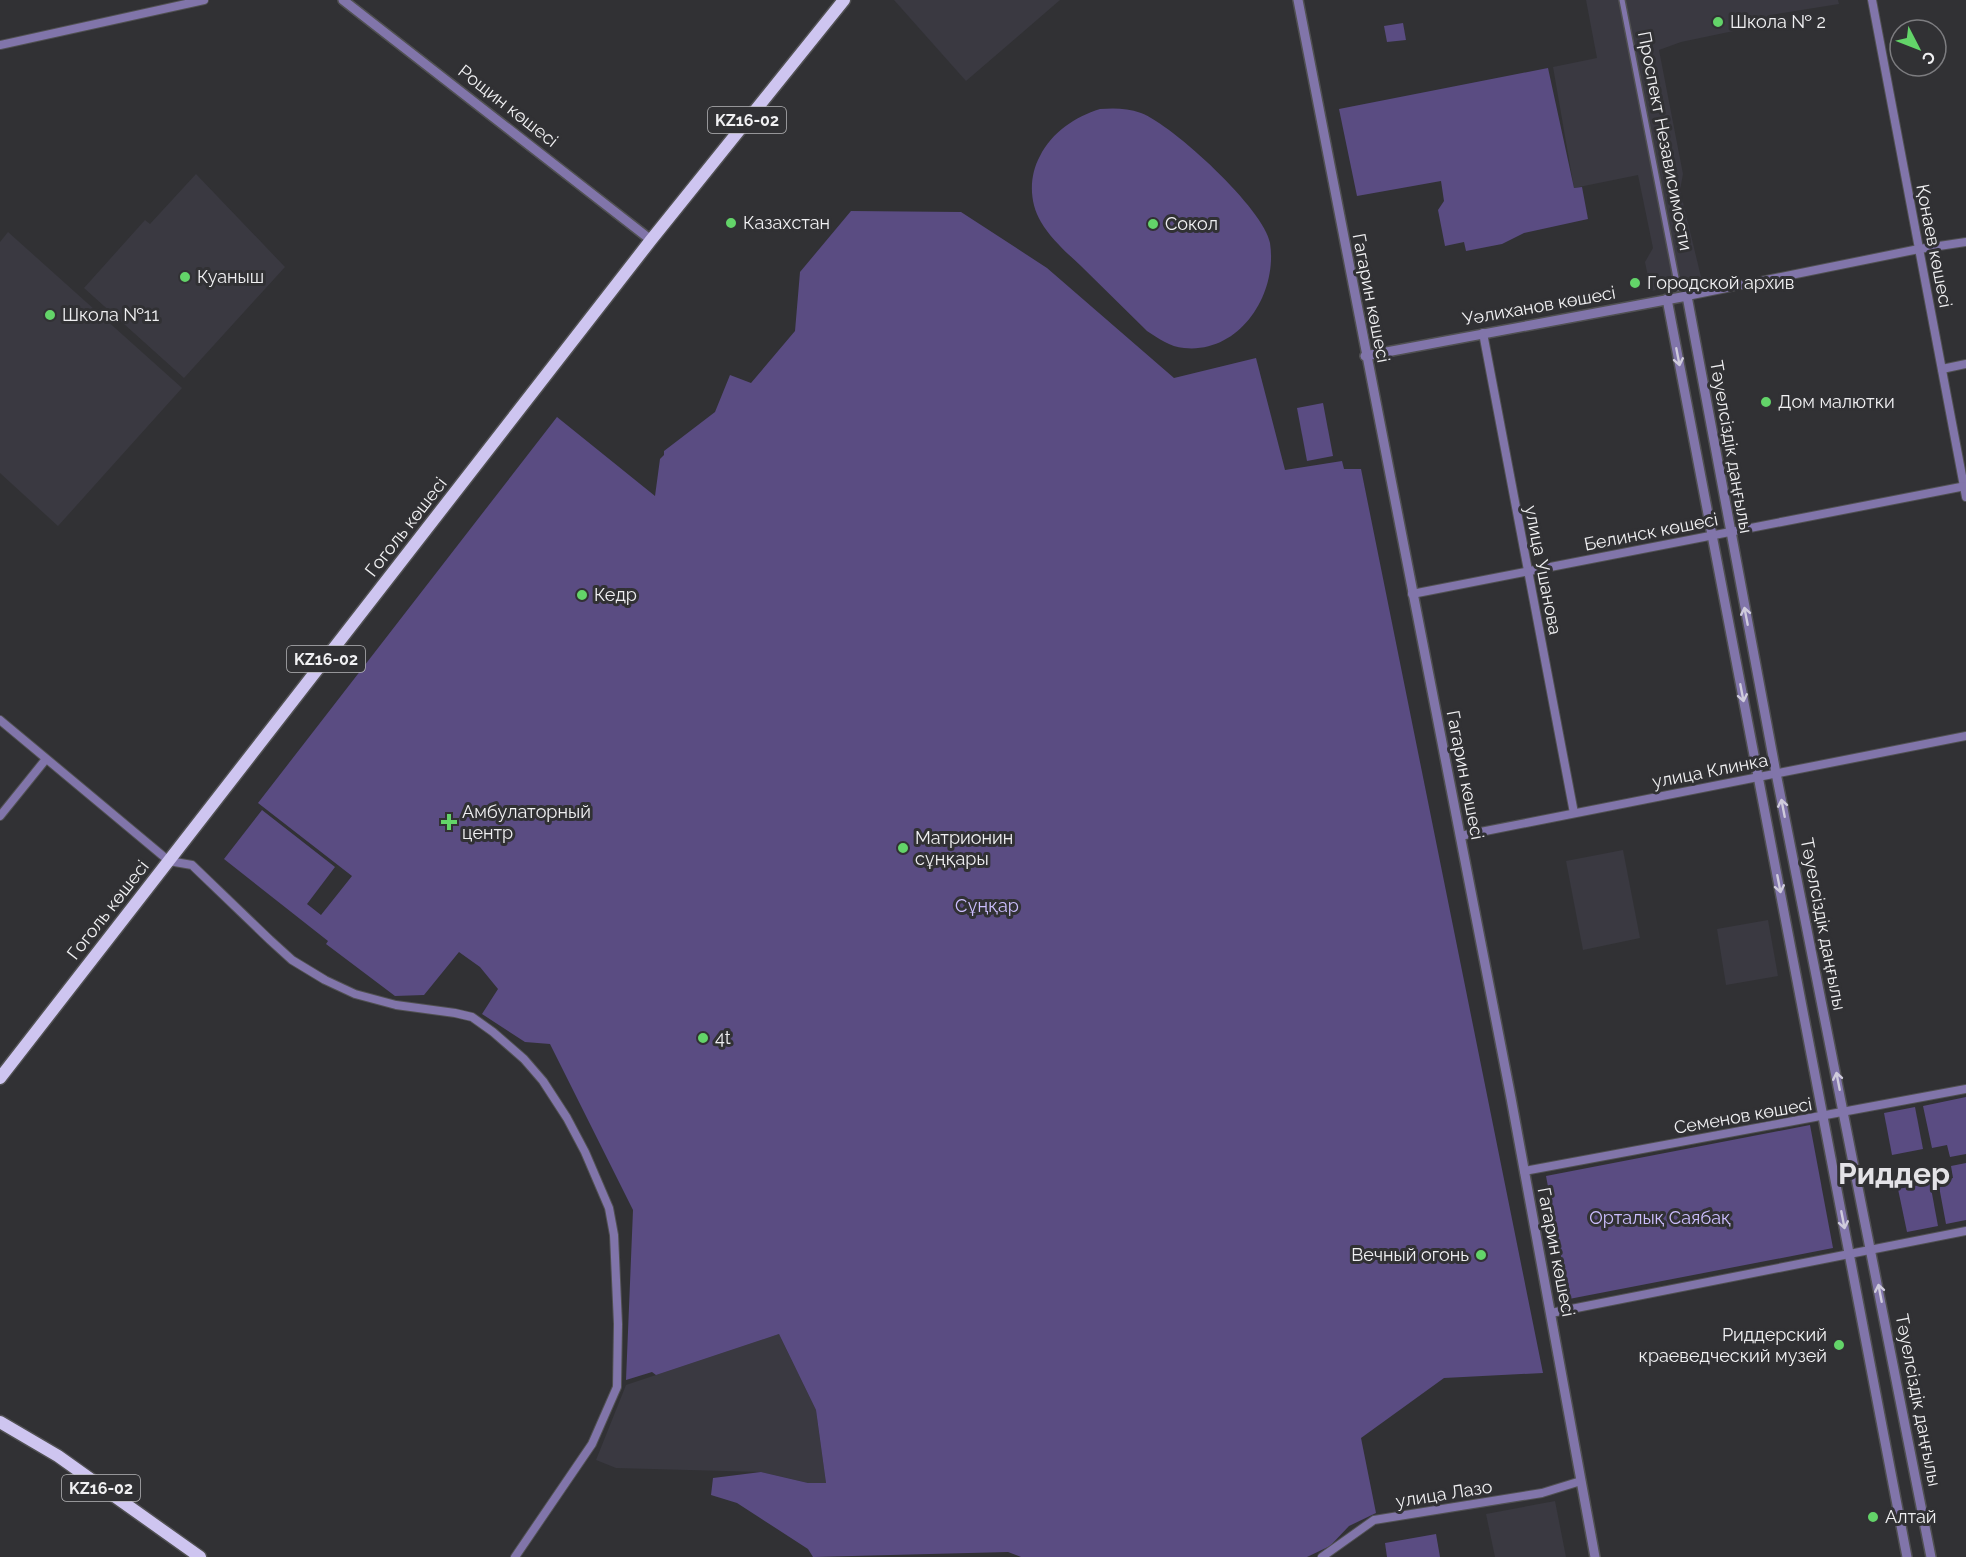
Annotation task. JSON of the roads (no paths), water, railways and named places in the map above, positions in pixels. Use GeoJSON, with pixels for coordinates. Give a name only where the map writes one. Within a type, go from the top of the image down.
{"type":"FeatureCollection","features":[{"type":"Feature","properties":{"kind":"main road","name":"Гоголь көшесі"},"geometry":{"type":"LineString","coordinates":[[0,1078],[651,240],[844,0]]}},
{"type":"Feature","properties":{"kind":"main road","name":"KZ16-02"},"geometry":{"type":"LineString","coordinates":[[0,1422],[58,1456],[200,1557]]}},
{"type":"Feature","properties":{"kind":"street"},"geometry":{"type":"LineString","coordinates":[[0,45],[204,0]]}},
{"type":"Feature","properties":{"kind":"street","name":"Рощин көшесі"},"geometry":{"type":"LineString","coordinates":[[343,0],[651,240]]}},
{"type":"Feature","properties":{"kind":"street","name":"Гагарин көшесі"},"geometry":{"type":"LineString","coordinates":[[1298,0],[1365,356],[1461,836],[1595,1557]]}},
{"type":"Feature","properties":{"kind":"street","name":"Проспект Независимости"},"geometry":{"type":"LineString","coordinates":[[1622,0],[1678,288]]}},
{"type":"Feature","properties":{"kind":"street","name":"Қонаев көшесі"},"geometry":{"type":"LineString","coordinates":[[1872,0],[1966,497]]}},
{"type":"Feature","properties":{"kind":"street","name":"Уәлиханов көшесі"},"geometry":{"type":"LineString","coordinates":[[1365,356],[1687,296],[1919,249],[1966,242]]}},
{"type":"Feature","properties":{"kind":"street","name":"Тәуелсіздік даңғылы"},"geometry":{"type":"LineString","coordinates":[[1687,296],[1776,773],[1931,1557]]}},
{"type":"Feature","properties":{"kind":"street","name":"Тәуелсіздік даңғылы"},"geometry":{"type":"LineString","coordinates":[[1667,299],[1907,1557]]}},
{"type":"Feature","properties":{"kind":"street","name":"улица Ушанова"},"geometry":{"type":"LineString","coordinates":[[1483,333],[1574,813]]}},
{"type":"Feature","properties":{"kind":"street"},"geometry":{"type":"LineString","coordinates":[[1942,369],[1966,364]]}},
{"type":"Feature","properties":{"kind":"street","name":"Белинск көшесі"},"geometry":{"type":"LineString","coordinates":[[1412,594],[1965,487]]}},
{"type":"Feature","properties":{"kind":"street"},"geometry":{"type":"LineString","coordinates":[[0,720],[169,861],[192,865],[292,960],[354,994],[396,1005],[456,1012],[472,1017],[493,1032],[535,1071],[567,1118],[585,1152],[609,1208],[614,1235],[618,1324],[617,1387],[592,1444],[515,1557]]}},
{"type":"Feature","properties":{"kind":"street","name":"улица Клинка"},"geometry":{"type":"LineString","coordinates":[[1461,836],[1966,736]]}},
{"type":"Feature","properties":{"kind":"street"},"geometry":{"type":"LineString","coordinates":[[0,816],[46,759]]}},
{"type":"Feature","properties":{"kind":"street","name":"Семенов көшесі"},"geometry":{"type":"LineString","coordinates":[[1524,1171],[1966,1089]]}},
{"type":"Feature","properties":{"kind":"street"},"geometry":{"type":"LineString","coordinates":[[1551,1313],[1966,1232]]}},
{"type":"Feature","properties":{"kind":"street","name":"улица Лазо"},"geometry":{"type":"LineString","coordinates":[[1322,1557],[1335,1553],[1374,1520],[1542,1493],[1581,1481]]}},
{"type":"Feature","properties":{"kind":"place","name":"Школа № 2"},"geometry":{"type":"Point","coordinates":[1718,22]}},
{"type":"Feature","properties":{"kind":"place","name":"Казахстан"},"geometry":{"type":"Point","coordinates":[731,223]}},
{"type":"Feature","properties":{"kind":"place","name":"Сокол"},"geometry":{"type":"Point","coordinates":[1153,224]}},
{"type":"Feature","properties":{"kind":"place","name":"Куаныш"},"geometry":{"type":"Point","coordinates":[185,277]}},
{"type":"Feature","properties":{"kind":"place","name":"Городской архив"},"geometry":{"type":"Point","coordinates":[1635,283]}},
{"type":"Feature","properties":{"kind":"place","name":"Школа №11"},"geometry":{"type":"Point","coordinates":[50,315]}},
{"type":"Feature","properties":{"kind":"place","name":"Дом малютки"},"geometry":{"type":"Point","coordinates":[1766,402]}},
{"type":"Feature","properties":{"kind":"place","name":"Кедр"},"geometry":{"type":"Point","coordinates":[582,595]}},
{"type":"Feature","properties":{"kind":"place","name":"Амбулаторный центр"},"geometry":{"type":"Point","coordinates":[449,822]}},
{"type":"Feature","properties":{"kind":"place","name":"Матрионин сұңқары"},"geometry":{"type":"Point","coordinates":[903,848]}},
{"type":"Feature","properties":{"kind":"place","name":"4t"},"geometry":{"type":"Point","coordinates":[703,1038]}},
{"type":"Feature","properties":{"kind":"place","name":"Вечный огонь"},"geometry":{"type":"Point","coordinates":[1481,1255]}},
{"type":"Feature","properties":{"kind":"place","name":"Риддерский краеведческий музей"},"geometry":{"type":"Point","coordinates":[1839,1345]}},
{"type":"Feature","properties":{"kind":"place","name":"Алтай"},"geometry":{"type":"Point","coordinates":[1873,1517]}},
{"type":"Feature","properties":{"kind":"district","name":"Риддер"},"geometry":{"type":"Point","coordinates":[1894,1174]}},
{"type":"Feature","properties":{"kind":"park label","name":"Сұңқар"},"geometry":{"type":"Point","coordinates":[987,906]}},
{"type":"Feature","properties":{"kind":"park label","name":"Орталық Саябақ"},"geometry":{"type":"Point","coordinates":[1660,1218]}}]}
